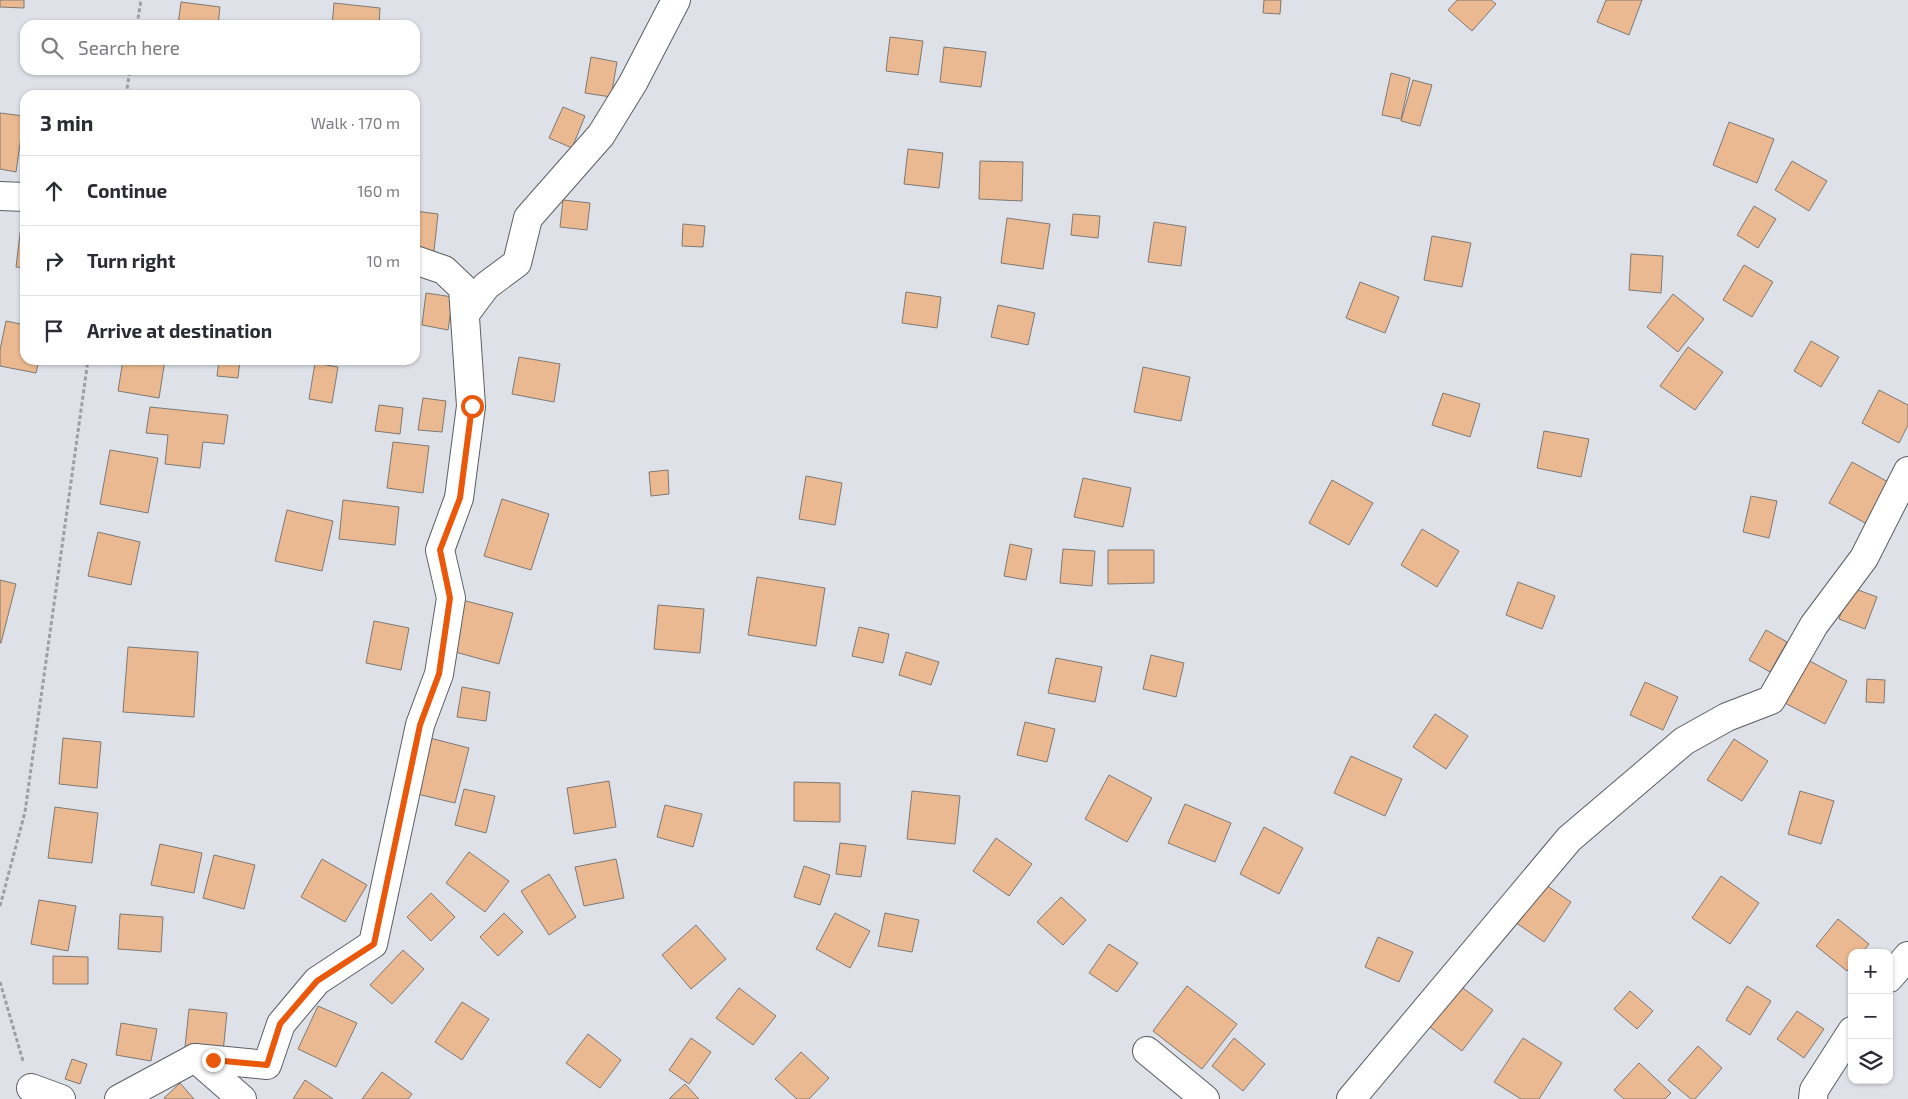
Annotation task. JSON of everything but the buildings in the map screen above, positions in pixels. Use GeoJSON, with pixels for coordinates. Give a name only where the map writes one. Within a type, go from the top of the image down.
{"type":"FeatureCollection","features":[{"type":"Feature","properties":{"kind":"street"},"geometry":{"type":"LineString","coordinates":[[465,314],[486,286],[517,263],[528,218],[601,135],[633,82],[676,0]]}},
{"type":"Feature","properties":{"kind":"street"},"geometry":{"type":"LineString","coordinates":[[0,196],[20,197]]}},
{"type":"Feature","properties":{"kind":"street"},"geometry":{"type":"LineString","coordinates":[[119,1099],[195,1058],[267,1065],[280,1024],[317,981],[374,944],[420,725],[439,674],[450,598],[440,550],[460,498],[472,406],[463,288],[444,270],[420,262]]}},
{"type":"Feature","properties":{"kind":"street"},"geometry":{"type":"LineString","coordinates":[[1352,1099],[1569,839],[1684,741],[1727,717],[1771,700],[1814,625],[1864,558],[1908,471]]}},
{"type":"Feature","properties":{"kind":"street"},"geometry":{"type":"LineString","coordinates":[[1893,973],[1908,956]]}},
{"type":"Feature","properties":{"kind":"street"},"geometry":{"type":"LineString","coordinates":[[1813,1099],[1814,1090],[1848,1037]]}},
{"type":"Feature","properties":{"kind":"street"},"geometry":{"type":"LineString","coordinates":[[1147,1051],[1205,1099]]}},
{"type":"Feature","properties":{"kind":"street"},"geometry":{"type":"LineString","coordinates":[[195,1058],[242,1099]]}},
{"type":"Feature","properties":{"kind":"street"},"geometry":{"type":"LineString","coordinates":[[31,1088],[61,1099]]}},
{"type":"Feature","properties":{"kind":"path"},"geometry":{"type":"LineString","coordinates":[[138,20],[141,0]]}},
{"type":"Feature","properties":{"kind":"path"},"geometry":{"type":"LineString","coordinates":[[127,90],[129,75]]}},
{"type":"Feature","properties":{"kind":"path"},"geometry":{"type":"LineString","coordinates":[[0,906],[25,812],[87,365]]}},
{"type":"Feature","properties":{"kind":"path"},"geometry":{"type":"LineString","coordinates":[[0,982],[31,1088]]}},
{"type":"Feature","properties":{"kind":"route"},"geometry":{"type":"LineString","coordinates":[[213,1060],[267,1065],[280,1024],[317,981],[374,944],[420,725],[439,674],[450,598],[440,550],[460,498],[472,406]]}}]}
